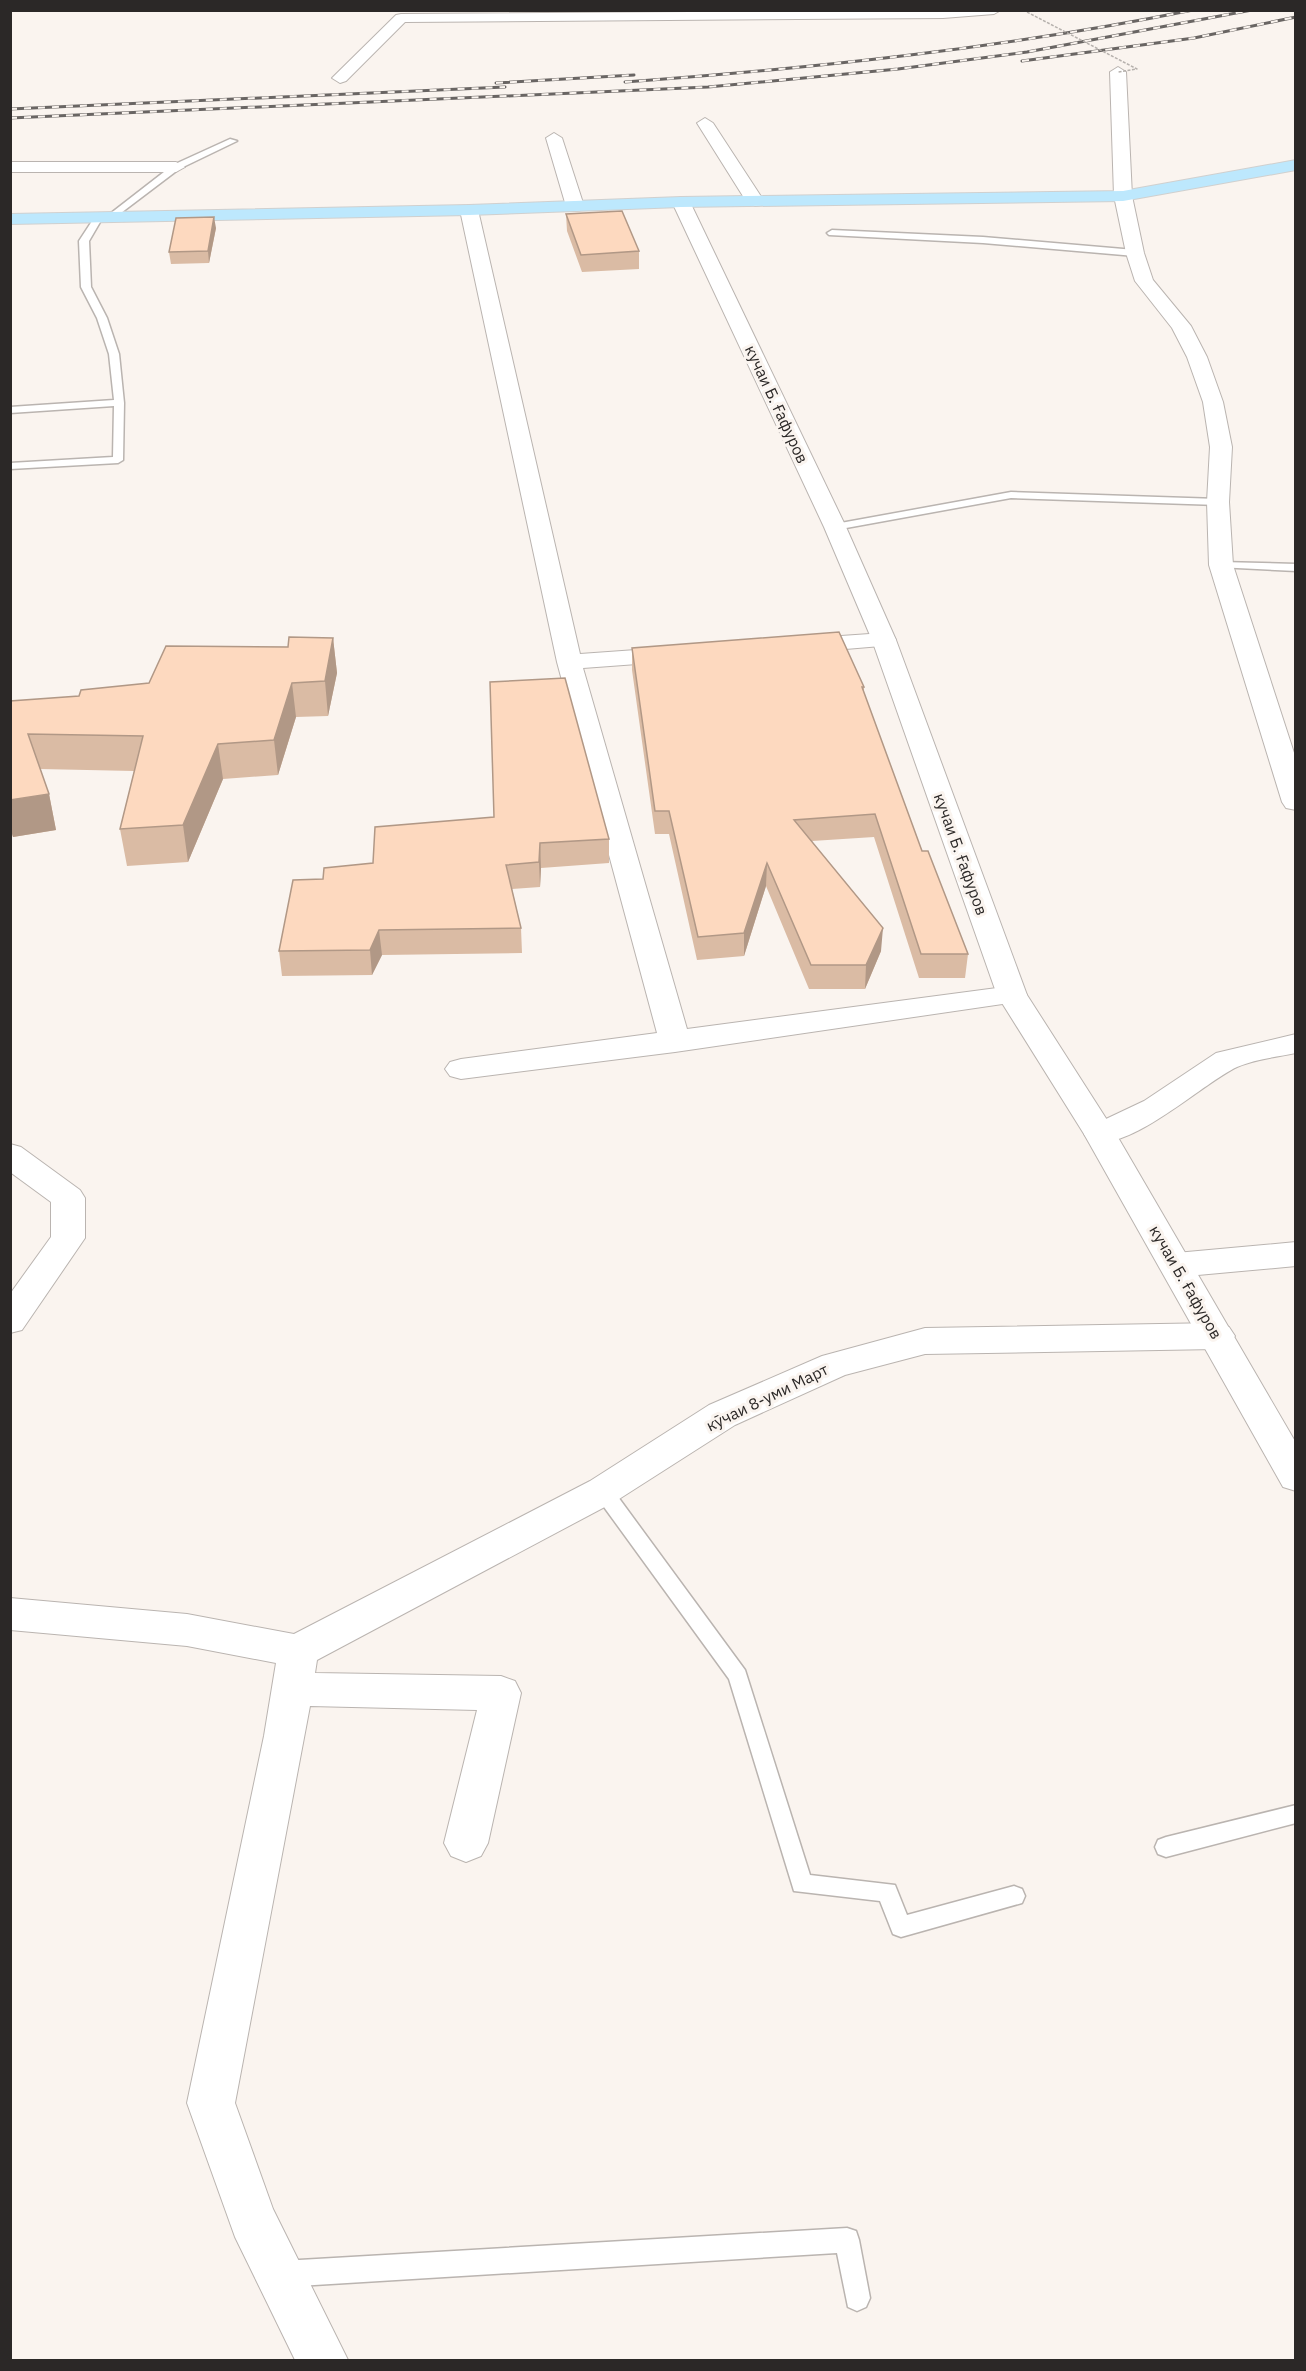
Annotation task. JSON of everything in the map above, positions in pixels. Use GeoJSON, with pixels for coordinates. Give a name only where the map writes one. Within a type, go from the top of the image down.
{"type":"FeatureCollection","features":[{"type":"Feature","properties":{"kind":"main road"},"geometry":{"type":"LineString","coordinates":[[10,219],[469,210],[681,202],[1123,196],[1296,165]]}},
{"type":"Feature","properties":{"kind":"street"},"geometry":{"type":"LineString","coordinates":[[340,78],[401,18],[908,15],[994,10]]}},
{"type":"Feature","properties":{"kind":"street"},"geometry":{"type":"LineString","coordinates":[[1118,72],[1123,196],[1136,253],[1144,281],[1181,326],[1197,357],[1213,402],[1221,447],[1218,502],[1221,565],[1296,802]]}},
{"type":"Feature","properties":{"kind":"street"},"geometry":{"type":"LineString","coordinates":[[705,123],[755,201]]}},
{"type":"Feature","properties":{"kind":"street"},"geometry":{"type":"LineString","coordinates":[[554,138],[575,206]]}},
{"type":"Feature","properties":{"kind":"street"},"geometry":{"type":"LineString","coordinates":[[10,167],[176,166]]}},
{"type":"Feature","properties":{"kind":"street","name":"кучаи Б. Ғафуров"},"geometry":{"type":"LineString","coordinates":[[681,202],[835,527],[884,640],[1012,995],[1100,1134],[1217,1335],[1296,1477]]}},
{"type":"Feature","properties":{"kind":"street"},"geometry":{"type":"LineString","coordinates":[[469,210],[569,662],[675,1042]]}},
{"type":"Feature","properties":{"kind":"street"},"geometry":{"type":"LineString","coordinates":[[779,648],[884,640]]}},
{"type":"Feature","properties":{"kind":"street"},"geometry":{"type":"LineString","coordinates":[[569,662],[697,653]]}},
{"type":"Feature","properties":{"kind":"street"},"geometry":{"type":"LineString","coordinates":[[461,1069],[1012,995]]}},
{"type":"Feature","properties":{"kind":"street"},"geometry":{"type":"LineString","coordinates":[[1100,1134],[1155,1108],[1227,1060],[1296,1043]]}},
{"type":"Feature","properties":{"kind":"street"},"geometry":{"type":"LineString","coordinates":[[10,1155],[68,1198],[68,1238],[10,1321]]}},
{"type":"Feature","properties":{"kind":"street"},"geometry":{"type":"LineString","coordinates":[[1176,1265],[1296,1254]]}},
{"type":"Feature","properties":{"kind":"street","name":"кӯчаи 8-уми Март"},"geometry":{"type":"LineString","coordinates":[[295,1670],[603,1491],[722,1415],[835,1365],[926,1341],[1217,1335]]}},
{"type":"Feature","properties":{"kind":"street"},"geometry":{"type":"LineString","coordinates":[[10,1614],[187,1630],[295,1670],[501,1693],[466,1843]]}},
{"type":"Feature","properties":{"kind":"street"},"geometry":{"type":"LineString","coordinates":[[295,1670],[211,2103],[252,2220],[322,2361]]}},
{"type":"Feature","properties":{"kind":"lane"},"geometry":{"type":"LineString","coordinates":[[10,466],[118,460],[119,403],[114,354],[102,318],[86,287],[84,241],[104,217],[176,166],[233,141]]}},
{"type":"Feature","properties":{"kind":"lane"},"geometry":{"type":"LineString","coordinates":[[832,233],[982,240],[1136,253]]}},
{"type":"Feature","properties":{"kind":"lane"},"geometry":{"type":"LineString","coordinates":[[10,410],[119,403]]}},
{"type":"Feature","properties":{"kind":"lane"},"geometry":{"type":"LineString","coordinates":[[835,527],[1011,495],[1218,502]]}},
{"type":"Feature","properties":{"kind":"lane"},"geometry":{"type":"LineString","coordinates":[[1221,565],[1296,568]]}},
{"type":"Feature","properties":{"kind":"lane"},"geometry":{"type":"LineString","coordinates":[[603,1491],[738,1676],[802,1884],[887,1892],[901,1927],[1014,1896]]}},
{"type":"Feature","properties":{"kind":"lane"},"geometry":{"type":"LineString","coordinates":[[1166,1847],[1296,1814]]}},
{"type":"Feature","properties":{"kind":"lane"},"geometry":{"type":"LineString","coordinates":[[279,2274],[847,2240],[857,2298]]}},
{"type":"Feature","properties":{"kind":"path"},"geometry":{"type":"LineString","coordinates":[[1023,10],[1137,69],[1118,72]]}},
{"type":"Feature","properties":{"kind":"building"},"geometry":{"type":"Polygon","coordinates":[[[622,211],[639,251],[581,255],[566,214],[622,211]]]}},
{"type":"Feature","properties":{"kind":"building"},"geometry":{"type":"Polygon","coordinates":[[[214,217],[208,251],[169,252],[176,218],[214,217]]]}},
{"type":"Feature","properties":{"kind":"building"},"geometry":{"type":"Polygon","coordinates":[[[839,632],[864,687],[862,687],[922,851],[928,851],[968,954],[921,954],[875,814],[794,820],[883,928],[866,965],[811,965],[767,863],[744,933],[698,937],[669,811],[655,811],[632,648],[839,632]]]}},
{"type":"Feature","properties":{"kind":"building"},"geometry":{"type":"Polygon","coordinates":[[[289,637],[333,638],[325,681],[292,683],[274,740],[218,744],[183,825],[120,829],[143,736],[28,734],[49,794],[10,800],[10,701],[79,696],[81,690],[149,683],[166,646],[288,647],[289,637]]]}},
{"type":"Feature","properties":{"kind":"building"},"geometry":{"type":"Polygon","coordinates":[[[565,678],[609,839],[540,843],[539,862],[506,865],[521,928],[379,930],[370,950],[279,951],[293,880],[323,879],[324,868],[373,863],[375,827],[494,817],[490,682],[565,678]]]}},
{"type":"Feature","properties":{"kind":"railway"},"geometry":{"type":"LineString","coordinates":[[625,82],[910,55],[1052,35],[1193,10]]}},
{"type":"Feature","properties":{"kind":"railway"},"geometry":{"type":"LineString","coordinates":[[10,118],[708,87],[898,69],[1027,52],[1252,10]]}},
{"type":"Feature","properties":{"kind":"railway"},"geometry":{"type":"LineString","coordinates":[[1022,61],[1194,38],[1296,17]]}},
{"type":"Feature","properties":{"kind":"railway"},"geometry":{"type":"LineString","coordinates":[[496,83],[634,75]]}},
{"type":"Feature","properties":{"kind":"railway"},"geometry":{"type":"LineString","coordinates":[[10,109],[505,87]]}}]}
